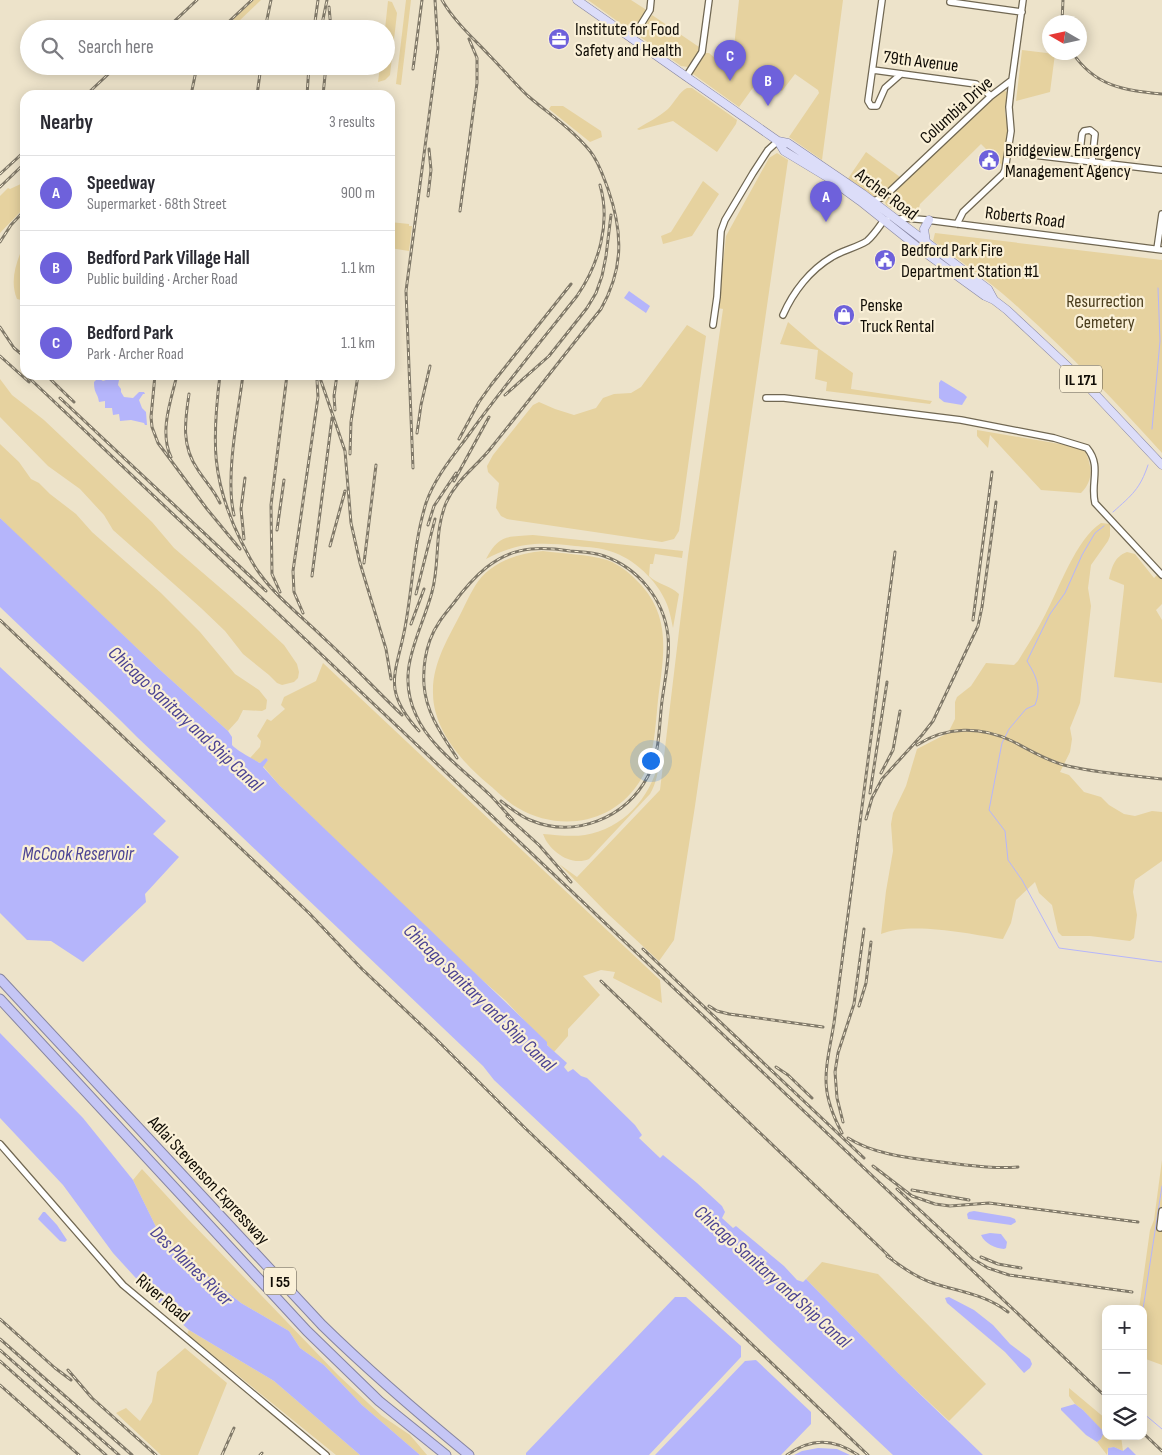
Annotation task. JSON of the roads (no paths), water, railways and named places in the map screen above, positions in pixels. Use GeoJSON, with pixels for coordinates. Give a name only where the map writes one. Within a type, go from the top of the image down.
{"type":"FeatureCollection","features":[{"type":"Feature","properties":{"kind":"highway","name":"Adlai Stevenson Expressway"},"geometry":{"type":"LineString","coordinates":[[0,979],[322,1325],[359,1362],[469,1455]]}},
{"type":"Feature","properties":{"kind":"highway","name":"Adlai Stevenson Expressway"},"geometry":{"type":"LineString","coordinates":[[0,1000],[307,1331],[379,1401],[446,1455]]}},
{"type":"Feature","properties":{"kind":"main road","name":"Archer Road"},"geometry":{"type":"LineString","coordinates":[[579,0],[778,141],[788,144],[821,164],[873,201],[988,289],[994,300]]}},
{"type":"Feature","properties":{"kind":"main road","name":"Archer Road"},"geometry":{"type":"LineString","coordinates":[[778,141],[784,151],[827,177],[985,296],[994,300],[1049,347],[1162,465]]}},
{"type":"Feature","properties":{"kind":"main road"},"geometry":{"type":"LineString","coordinates":[[926,242],[924,229],[929,220]]}},
{"type":"Feature","properties":{"kind":"street"},"geometry":{"type":"LineString","coordinates":[[632,39],[650,10],[651,0]]}},
{"type":"Feature","properties":{"kind":"street"},"geometry":{"type":"LineString","coordinates":[[686,77],[702,52],[709,0]]}},
{"type":"Feature","properties":{"kind":"street"},"geometry":{"type":"LineString","coordinates":[[882,0],[868,101],[871,106],[875,107],[878,105],[885,88],[901,74]]}},
{"type":"Feature","properties":{"kind":"street","name":"Columbia Drive"},"geometry":{"type":"LineString","coordinates":[[873,201],[884,197],[991,96],[1012,80],[1023,0]]}},
{"type":"Feature","properties":{"kind":"street"},"geometry":{"type":"LineString","coordinates":[[950,2],[1022,12]]}},
{"type":"Feature","properties":{"kind":"street","name":"79th Avenue"},"geometry":{"type":"LineString","coordinates":[[873,70],[976,84],[991,96]]}},
{"type":"Feature","properties":{"kind":"street"},"geometry":{"type":"LineString","coordinates":[[957,224],[963,212],[1003,174],[1011,125],[1009,107],[1012,80]]}},
{"type":"Feature","properties":{"kind":"street"},"geometry":{"type":"LineString","coordinates":[[1079,160],[1082,134],[1084,131],[1090,130],[1095,134],[1092,161]]}},
{"type":"Feature","properties":{"kind":"street"},"geometry":{"type":"LineString","coordinates":[[713,325],[717,296],[721,231],[725,220],[752,172],[768,150],[778,141]]}},
{"type":"Feature","properties":{"kind":"street"},"geometry":{"type":"LineString","coordinates":[[1008,152],[1162,170]]}},
{"type":"Feature","properties":{"kind":"street"},"geometry":{"type":"LineString","coordinates":[[882,209],[884,197]]}},
{"type":"Feature","properties":{"kind":"street"},"geometry":{"type":"LineString","coordinates":[[1160,250],[1162,214]]}},
{"type":"Feature","properties":{"kind":"street","name":"Roberts Road"},"geometry":{"type":"LineString","coordinates":[[884,220],[905,218],[929,220],[1160,250]]}},
{"type":"Feature","properties":{"kind":"street"},"geometry":{"type":"LineString","coordinates":[[783,315],[788,303],[802,283],[831,257],[868,240],[884,220]]}},
{"type":"Feature","properties":{"kind":"street"},"geometry":{"type":"LineString","coordinates":[[766,398],[784,398],[961,420],[1054,438],[1087,448],[1095,462],[1093,496],[1095,503],[1162,574]]}},
{"type":"Feature","properties":{"kind":"street","name":"River Road"},"geometry":{"type":"LineString","coordinates":[[0,1144],[123,1285],[326,1455]]}},
{"type":"Feature","properties":{"kind":"street"},"geometry":{"type":"LineString","coordinates":[[1160,1228],[1162,1211]]}},
{"type":"Feature","properties":{"kind":"water"},"geometry":{"type":"Polygon","coordinates":[[[629,291],[650,306],[646,313],[624,298],[629,291]]]}},
{"type":"Feature","properties":{"kind":"water"},"geometry":{"type":"Polygon","coordinates":[[[96,380],[119,380],[118,385],[124,397],[133,398],[139,392],[144,392],[145,394],[139,400],[146,412],[147,425],[131,420],[120,421],[119,414],[113,415],[112,408],[105,408],[105,401],[99,402],[94,382],[96,380]]]}},
{"type":"Feature","properties":{"kind":"water"},"geometry":{"type":"Polygon","coordinates":[[[941,380],[967,397],[962,405],[944,402],[939,398],[939,383],[941,380]]]}},
{"type":"Feature","properties":{"kind":"water","name":"Chicago Sanitary and Ship Canal"},"geometry":{"type":"Polygon","coordinates":[[[0,518],[159,669],[228,731],[232,737],[232,745],[234,747],[260,763],[266,758],[268,760],[263,767],[280,786],[547,1042],[547,1045],[567,1063],[564,1067],[568,1072],[573,1069],[581,1076],[587,1078],[635,1125],[642,1135],[639,1138],[660,1158],[663,1155],[722,1206],[725,1212],[722,1218],[733,1228],[736,1226],[784,1266],[797,1280],[803,1282],[806,1279],[898,1373],[983,1455],[893,1455],[494,1080],[483,1066],[0,607],[0,518]]]}},
{"type":"Feature","properties":{"kind":"water","name":"McCook Reservoir"},"geometry":{"type":"Polygon","coordinates":[[[0,667],[166,821],[153,834],[179,857],[145,894],[146,902],[83,962],[51,941],[27,940],[0,913],[0,667]]]}},
{"type":"Feature","properties":{"kind":"water","name":"Des Plaines River"},"geometry":{"type":"Polygon","coordinates":[[[0,1033],[83,1118],[133,1180],[158,1231],[175,1250],[241,1303],[289,1331],[300,1348],[324,1365],[362,1405],[420,1455],[360,1455],[274,1381],[189,1330],[155,1299],[113,1253],[63,1185],[0,1118],[0,1033]]]}},
{"type":"Feature","properties":{"kind":"water"},"geometry":{"type":"Polygon","coordinates":[[[974,1211],[1010,1217],[1015,1219],[1016,1222],[1011,1225],[968,1219],[967,1214],[974,1211]]]}},
{"type":"Feature","properties":{"kind":"water"},"geometry":{"type":"Polygon","coordinates":[[[43,1212],[57,1225],[67,1240],[65,1242],[60,1241],[38,1219],[43,1212]]]}},
{"type":"Feature","properties":{"kind":"water"},"geometry":{"type":"Polygon","coordinates":[[[990,1233],[1001,1234],[1007,1242],[1006,1248],[991,1245],[985,1241],[981,1235],[990,1233]]]}},
{"type":"Feature","properties":{"kind":"water"},"geometry":{"type":"Polygon","coordinates":[[[675,1297],[686,1297],[741,1346],[741,1357],[649,1455],[526,1455],[526,1453],[675,1297]]]}},
{"type":"Feature","properties":{"kind":"water"},"geometry":{"type":"Polygon","coordinates":[[[949,1297],[974,1310],[993,1325],[1010,1344],[1030,1359],[1032,1364],[1030,1368],[1024,1373],[1005,1352],[947,1303],[945,1298],[949,1297]]]}},
{"type":"Feature","properties":{"kind":"water"},"geometry":{"type":"Polygon","coordinates":[[[756,1360],[811,1412],[811,1424],[781,1455],[655,1455],[745,1361],[756,1360]]]}},
{"type":"Feature","properties":{"kind":"water"},"geometry":{"type":"Polygon","coordinates":[[[1075,1404],[1083,1410],[1102,1430],[1101,1439],[1097,1442],[1086,1435],[1061,1408],[1075,1404]]]}},
{"type":"Feature","properties":{"kind":"water"},"geometry":{"type":"Polygon","coordinates":[[[1114,1447],[1123,1451],[1128,1447],[1136,1455],[1108,1455],[1108,1448],[1114,1447]]]}},
{"type":"Feature","properties":{"kind":"water"},"geometry":{"type":"Polygon","coordinates":[[[818,1448],[837,1449],[850,1455],[794,1455],[802,1451],[818,1448]]]}},
{"type":"Feature","properties":{"kind":"waterway"},"geometry":{"type":"LineString","coordinates":[[1152,429],[1160,341],[1158,288]]}},
{"type":"Feature","properties":{"kind":"waterway"},"geometry":{"type":"LineString","coordinates":[[1113,512],[1135,491],[1148,465]]}},
{"type":"Feature","properties":{"kind":"waterway"},"geometry":{"type":"LineString","coordinates":[[1104,526],[1095,533],[1082,555],[1065,593],[1050,614],[1027,661],[1037,682],[1037,699],[1035,705],[1026,709],[1009,729],[1002,743],[989,810],[1005,831],[1008,860],[1022,880],[1059,948],[1162,962]]}},
{"type":"Feature","properties":{"kind":"waterway"},"geometry":{"type":"LineString","coordinates":[[1144,1305],[1162,1186]]}},
{"type":"Feature","properties":{"kind":"waterway"},"geometry":{"type":"LineString","coordinates":[[1147,1416],[1162,1429]]}},
{"type":"Feature","properties":{"kind":"railway"},"geometry":{"type":"LineString","coordinates":[[176,20],[197,0]]}},
{"type":"Feature","properties":{"kind":"railway"},"geometry":{"type":"LineString","coordinates":[[231,20],[252,0]]}},
{"type":"Feature","properties":{"kind":"railway"},"geometry":{"type":"LineString","coordinates":[[267,20],[271,0]]}},
{"type":"Feature","properties":{"kind":"railway"},"geometry":{"type":"LineString","coordinates":[[315,20],[318,0]]}},
{"type":"Feature","properties":{"kind":"railway"},"geometry":{"type":"LineString","coordinates":[[323,20],[327,0]]}},
{"type":"Feature","properties":{"kind":"railway"},"geometry":{"type":"LineString","coordinates":[[413,69],[422,0]]}},
{"type":"Feature","properties":{"kind":"railway"},"geometry":{"type":"LineString","coordinates":[[413,468],[406,291],[438,48],[435,0]]}},
{"type":"Feature","properties":{"kind":"railway"},"geometry":{"type":"LineString","coordinates":[[442,0],[458,22],[518,86],[568,129],[593,155],[608,189],[618,235],[619,250],[614,279],[601,309],[491,448],[455,487],[446,503],[438,536],[436,570],[432,592],[416,638],[409,668],[410,699],[422,726],[439,748],[490,795],[513,820]]}},
{"type":"Feature","properties":{"kind":"railway"},"geometry":{"type":"LineString","coordinates":[[1062,15],[1063,0]]}},
{"type":"Feature","properties":{"kind":"railway"},"geometry":{"type":"LineString","coordinates":[[329,7],[330,20]]}},
{"type":"Feature","properties":{"kind":"railway"},"geometry":{"type":"LineString","coordinates":[[460,211],[477,83],[477,58],[469,39]]}},
{"type":"Feature","properties":{"kind":"railway"},"geometry":{"type":"LineString","coordinates":[[1078,60],[1090,73],[1111,85],[1135,91],[1162,94]]}},
{"type":"Feature","properties":{"kind":"railway"},"geometry":{"type":"LineString","coordinates":[[91,90],[107,75]]}},
{"type":"Feature","properties":{"kind":"railway"},"geometry":{"type":"LineString","coordinates":[[192,90],[195,75]]}},
{"type":"Feature","properties":{"kind":"railway"},"geometry":{"type":"LineString","coordinates":[[258,90],[260,75]]}},
{"type":"Feature","properties":{"kind":"railway"},"geometry":{"type":"LineString","coordinates":[[307,90],[308,75]]}},
{"type":"Feature","properties":{"kind":"railway"},"geometry":{"type":"LineString","coordinates":[[324,90],[325,75]]}},
{"type":"Feature","properties":{"kind":"railway"},"geometry":{"type":"LineString","coordinates":[[428,196],[431,170],[429,149]]}},
{"type":"Feature","properties":{"kind":"railway"},"geometry":{"type":"LineString","coordinates":[[0,174],[20,156]]}},
{"type":"Feature","properties":{"kind":"railway"},"geometry":{"type":"LineString","coordinates":[[0,187],[20,168]]}},
{"type":"Feature","properties":{"kind":"railway"},"geometry":{"type":"LineString","coordinates":[[419,731],[399,702],[394,679],[406,622],[416,547],[426,503],[434,484],[451,458],[585,284],[601,243],[604,214],[600,185]]}},
{"type":"Feature","properties":{"kind":"railway"},"geometry":{"type":"LineString","coordinates":[[0,242],[20,215]]}},
{"type":"Feature","properties":{"kind":"railway"},"geometry":{"type":"LineString","coordinates":[[505,395],[549,356],[587,308],[596,293],[606,256],[611,215]]}},
{"type":"Feature","properties":{"kind":"railway"},"geometry":{"type":"LineString","coordinates":[[459,439],[479,402],[491,385],[571,284]]}},
{"type":"Feature","properties":{"kind":"railway"},"geometry":{"type":"LineString","coordinates":[[0,327],[14,348],[20,353]]}},
{"type":"Feature","properties":{"kind":"railway"},"geometry":{"type":"LineString","coordinates":[[0,356],[20,374]]}},
{"type":"Feature","properties":{"kind":"railway"},"geometry":{"type":"LineString","coordinates":[[417,433],[430,366]]}},
{"type":"Feature","properties":{"kind":"railway"},"geometry":{"type":"LineString","coordinates":[[31,380],[1104,1395]]}},
{"type":"Feature","properties":{"kind":"railway"},"geometry":{"type":"LineString","coordinates":[[51,380],[74,402]]}},
{"type":"Feature","properties":{"kind":"railway"},"geometry":{"type":"LineString","coordinates":[[155,380],[151,417],[152,427],[158,443],[207,509],[240,549]]}},
{"type":"Feature","properties":{"kind":"railway"},"geometry":{"type":"LineString","coordinates":[[171,457],[166,437],[166,427],[176,380]]}},
{"type":"Feature","properties":{"kind":"railway"},"geometry":{"type":"LineString","coordinates":[[219,380],[215,440],[219,479],[231,519],[250,558],[275,592],[402,715]]}},
{"type":"Feature","properties":{"kind":"railway"},"geometry":{"type":"LineString","coordinates":[[234,515],[231,483],[232,465],[242,380]]}},
{"type":"Feature","properties":{"kind":"railway"},"geometry":{"type":"LineString","coordinates":[[280,592],[272,574],[271,505],[286,380]]}},
{"type":"Feature","properties":{"kind":"railway"},"geometry":{"type":"LineString","coordinates":[[303,613],[294,592],[293,571],[318,397],[317,380]]}},
{"type":"Feature","properties":{"kind":"railway"},"geometry":{"type":"LineString","coordinates":[[321,380],[345,451],[351,523],[360,563],[386,649],[391,679]]}},
{"type":"Feature","properties":{"kind":"railway"},"geometry":{"type":"LineString","coordinates":[[335,410],[334,396],[336,380]]}},
{"type":"Feature","properties":{"kind":"railway"},"geometry":{"type":"LineString","coordinates":[[350,454],[351,422],[357,380]]}},
{"type":"Feature","properties":{"kind":"railway"},"geometry":{"type":"LineString","coordinates":[[189,394],[186,414],[189,452],[198,470],[220,503]]}},
{"type":"Feature","properties":{"kind":"railway"},"geometry":{"type":"LineString","coordinates":[[60,398],[266,591]]}},
{"type":"Feature","properties":{"kind":"railway"},"geometry":{"type":"LineString","coordinates":[[454,481],[489,417]]}},
{"type":"Feature","properties":{"kind":"railway"},"geometry":{"type":"LineString","coordinates":[[312,576],[332,418]]}},
{"type":"Feature","properties":{"kind":"railway"},"geometry":{"type":"LineString","coordinates":[[364,563],[376,465]]}},
{"type":"Feature","properties":{"kind":"railway"},"geometry":{"type":"LineString","coordinates":[[973,620],[992,472]]}},
{"type":"Feature","properties":{"kind":"railway"},"geometry":{"type":"LineString","coordinates":[[428,525],[434,506],[456,473]]}},
{"type":"Feature","properties":{"kind":"railway"},"geometry":{"type":"LineString","coordinates":[[244,539],[241,509],[245,478]]}},
{"type":"Feature","properties":{"kind":"railway"},"geometry":{"type":"LineString","coordinates":[[277,530],[284,480]]}},
{"type":"Feature","properties":{"kind":"railway"},"geometry":{"type":"LineString","coordinates":[[330,546],[345,491]]}},
{"type":"Feature","properties":{"kind":"railway"},"geometry":{"type":"LineString","coordinates":[[866,819],[872,798],[882,779],[933,721],[978,626],[996,502]]}},
{"type":"Feature","properties":{"kind":"railway"},"geometry":{"type":"LineString","coordinates":[[416,594],[435,519]]}},
{"type":"Feature","properties":{"kind":"railway"},"geometry":{"type":"LineString","coordinates":[[457,758],[431,714],[425,695],[424,674],[427,651],[432,635],[437,625],[469,584],[496,561],[518,551],[531,549],[555,549],[600,555],[616,561],[638,577],[655,598],[661,610],[668,636],[668,660],[657,749],[648,776],[627,803],[598,821],[581,826],[564,827],[530,820],[515,812],[501,801]]}},
{"type":"Feature","properties":{"kind":"railway"},"geometry":{"type":"LineString","coordinates":[[842,1133],[829,1104],[826,1079],[827,1067],[895,552]]}},
{"type":"Feature","properties":{"kind":"railway"},"geometry":{"type":"LineString","coordinates":[[411,624],[424,589]]}},
{"type":"Feature","properties":{"kind":"railway"},"geometry":{"type":"LineString","coordinates":[[0,620],[309,913],[362,969],[436,1039],[525,1128],[868,1455]]}},
{"type":"Feature","properties":{"kind":"railway"},"geometry":{"type":"LineString","coordinates":[[870,793],[887,682]]}},
{"type":"Feature","properties":{"kind":"railway"},"geometry":{"type":"LineString","coordinates":[[881,773],[893,750],[900,711]]}},
{"type":"Feature","properties":{"kind":"railway"},"geometry":{"type":"LineString","coordinates":[[917,745],[940,734],[952,731],[976,731],[1000,736],[1064,765],[1100,772],[1162,779]]}},
{"type":"Feature","properties":{"kind":"railway"},"geometry":{"type":"LineString","coordinates":[[507,816],[539,845],[571,882]]}},
{"type":"Feature","properties":{"kind":"railway"},"geometry":{"type":"LineString","coordinates":[[843,1122],[837,1098],[835,1072],[838,1053],[854,1004],[864,929]]}},
{"type":"Feature","properties":{"kind":"railway"},"geometry":{"type":"LineString","coordinates":[[859,1006],[866,983],[871,942]]}},
{"type":"Feature","properties":{"kind":"railway"},"geometry":{"type":"LineString","coordinates":[[643,949],[864,1158]]}},
{"type":"Feature","properties":{"kind":"railway"},"geometry":{"type":"LineString","coordinates":[[601,981],[892,1259]]}},
{"type":"Feature","properties":{"kind":"railway"},"geometry":{"type":"LineString","coordinates":[[709,1006],[717,1011],[729,1014],[823,1027]]}},
{"type":"Feature","properties":{"kind":"railway"},"geometry":{"type":"LineString","coordinates":[[776,1067],[788,1075],[812,1098]]}},
{"type":"Feature","properties":{"kind":"railway"},"geometry":{"type":"LineString","coordinates":[[848,1138],[881,1152],[906,1157],[980,1166],[1018,1167]]}},
{"type":"Feature","properties":{"kind":"railway"},"geometry":{"type":"LineString","coordinates":[[873,1166],[912,1196],[935,1204],[950,1206],[989,1203],[1138,1222]]}},
{"type":"Feature","properties":{"kind":"railway"},"geometry":{"type":"LineString","coordinates":[[897,1189],[973,1259],[988,1268],[1009,1275],[1132,1292]]}},
{"type":"Feature","properties":{"kind":"railway"},"geometry":{"type":"LineString","coordinates":[[912,1190],[969,1200]]}},
{"type":"Feature","properties":{"kind":"railway"},"geometry":{"type":"LineString","coordinates":[[887,1256],[924,1280],[980,1297],[1008,1312]]}},
{"type":"Feature","properties":{"kind":"railway"},"geometry":{"type":"LineString","coordinates":[[981,1257],[998,1264],[1021,1268]]}},
{"type":"Feature","properties":{"kind":"railway"},"geometry":{"type":"LineString","coordinates":[[0,1319],[71,1380]]}},
{"type":"Feature","properties":{"kind":"railway"},"geometry":{"type":"LineString","coordinates":[[0,1339],[132,1455]]}},
{"type":"Feature","properties":{"kind":"railway"},"geometry":{"type":"LineString","coordinates":[[0,1350],[119,1455]]}},
{"type":"Feature","properties":{"kind":"railway"},"geometry":{"type":"LineString","coordinates":[[0,1361],[106,1455]]}},
{"type":"Feature","properties":{"kind":"railway"},"geometry":{"type":"LineString","coordinates":[[68,1370],[92,1398],[156,1455]]}},
{"type":"Feature","properties":{"kind":"railway"},"geometry":{"type":"LineString","coordinates":[[0,1385],[79,1455]]}},
{"type":"Feature","properties":{"kind":"railway"},"geometry":{"type":"LineString","coordinates":[[222,1455],[234,1428]]}},
{"type":"Feature","properties":{"kind":"railway"},"geometry":{"type":"LineString","coordinates":[[1147,1437],[1162,1451]]}},
{"type":"Feature","properties":{"kind":"railway"},"geometry":{"type":"LineString","coordinates":[[787,1455],[805,1445],[822,1442],[840,1445],[858,1455]]}},
{"type":"Feature","properties":{"kind":"place","name":"Institute for Food Safety and Health"},"geometry":{"type":"Point","coordinates":[559,39]}},
{"type":"Feature","properties":{"kind":"place","name":"Bedford Park"},"geometry":{"type":"Point","coordinates":[730,81]}},
{"type":"Feature","properties":{"kind":"place","name":"Bedford Park Village Hall"},"geometry":{"type":"Point","coordinates":[768,106]}},
{"type":"Feature","properties":{"kind":"place","name":"Bridgeview Emergency Management Agency"},"geometry":{"type":"Point","coordinates":[989,160]}},
{"type":"Feature","properties":{"kind":"place","name":"Speedway"},"geometry":{"type":"Point","coordinates":[826,222]}},
{"type":"Feature","properties":{"kind":"place","name":"Bedford Park Fire Department Station #1"},"geometry":{"type":"Point","coordinates":[885,260]}},
{"type":"Feature","properties":{"kind":"place","name":"Penske Truck Rental"},"geometry":{"type":"Point","coordinates":[844,315]}},
{"type":"Feature","properties":{"kind":"park label","name":"Resurrection Cemetery"},"geometry":{"type":"Point","coordinates":[1105,311]}}]}
